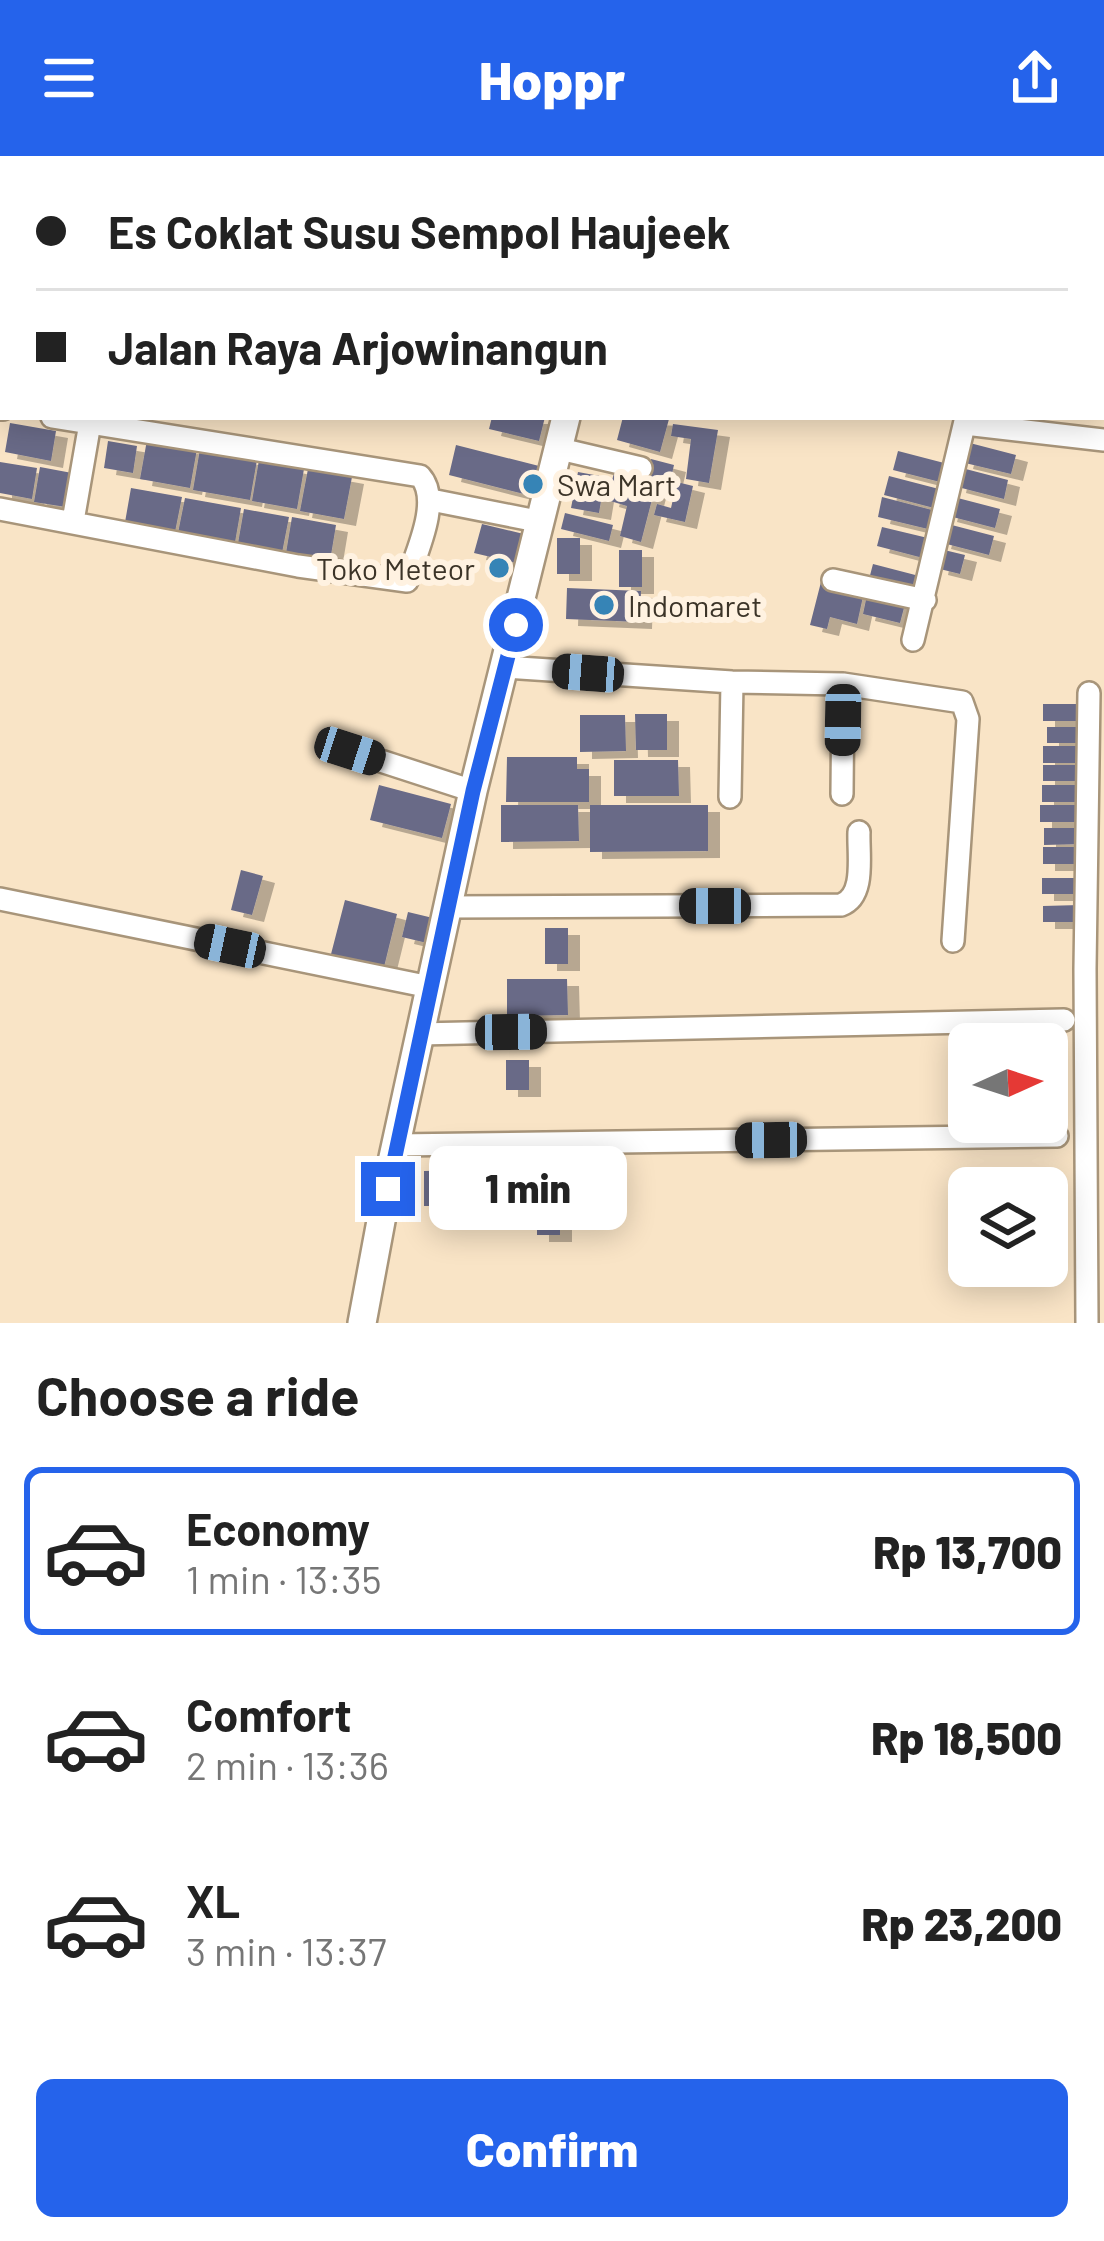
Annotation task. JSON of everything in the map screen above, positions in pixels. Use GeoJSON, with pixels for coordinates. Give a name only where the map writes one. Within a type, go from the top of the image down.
{"type":"FeatureCollection","features":[{"type":"Feature","properties":{"kind":"main road"},"geometry":{"type":"LineString","coordinates":[[362,1323],[473,791],[565,420]]}},
{"type":"Feature","properties":{"kind":"street"},"geometry":{"type":"LineString","coordinates":[[0,509],[404,584],[430,500],[427,483],[420,476],[150,424],[71,420]]}},
{"type":"Feature","properties":{"kind":"street"},"geometry":{"type":"LineString","coordinates":[[914,640],[965,420],[1104,440]]}},
{"type":"Feature","properties":{"kind":"street"},"geometry":{"type":"LineString","coordinates":[[73,521],[90,423]]}},
{"type":"Feature","properties":{"kind":"street"},"geometry":{"type":"LineString","coordinates":[[560,449],[641,468]]}},
{"type":"Feature","properties":{"kind":"street"},"geometry":{"type":"LineString","coordinates":[[430,500],[542,522]]}},
{"type":"Feature","properties":{"kind":"street"},"geometry":{"type":"LineString","coordinates":[[833,580],[925,600]]}},
{"type":"Feature","properties":{"kind":"street"},"geometry":{"type":"LineString","coordinates":[[504,668],[843,684],[955,698],[968,710],[953,941]]}},
{"type":"Feature","properties":{"kind":"street"},"geometry":{"type":"LineString","coordinates":[[730,797],[732,682]]}},
{"type":"Feature","properties":{"kind":"street"},"geometry":{"type":"LineString","coordinates":[[842,794],[843,684]]}},
{"type":"Feature","properties":{"kind":"street"},"geometry":{"type":"LineString","coordinates":[[1087,1323],[1096,1292],[1096,941],[1089,693]]}},
{"type":"Feature","properties":{"kind":"street"},"geometry":{"type":"LineString","coordinates":[[350,751],[473,791]]}},
{"type":"Feature","properties":{"kind":"street"},"geometry":{"type":"LineString","coordinates":[[447,907],[841,905],[857,892],[859,832]]}},
{"type":"Feature","properties":{"kind":"street"},"geometry":{"type":"LineString","coordinates":[[0,899],[430,987]]}},
{"type":"Feature","properties":{"kind":"street"},"geometry":{"type":"LineString","coordinates":[[419,1034],[1064,1020]]}},
{"type":"Feature","properties":{"kind":"street"},"geometry":{"type":"LineString","coordinates":[[396,1145],[948,1137]]}},
{"type":"Feature","properties":{"kind":"building"},"geometry":{"type":"Polygon","coordinates":[[[491,420],[544,420],[539,441],[489,429],[491,420]]]}},
{"type":"Feature","properties":{"kind":"building"},"geometry":{"type":"Polygon","coordinates":[[[622,420],[669,420],[660,452],[617,440],[622,420]]]}},
{"type":"Feature","properties":{"kind":"building"},"geometry":{"type":"Polygon","coordinates":[[[10,423],[56,431],[51,461],[5,452],[10,423]]]}},
{"type":"Feature","properties":{"kind":"building"},"geometry":{"type":"Polygon","coordinates":[[[673,424],[718,430],[709,483],[686,479],[691,439],[671,436],[673,424]]]}},
{"type":"Feature","properties":{"kind":"building"},"geometry":{"type":"Polygon","coordinates":[[[147,440],[197,449],[190,488],[140,479],[147,440]]]}},
{"type":"Feature","properties":{"kind":"building"},"geometry":{"type":"Polygon","coordinates":[[[108,441],[137,446],[133,473],[104,468],[108,441]]]}},
{"type":"Feature","properties":{"kind":"building"},"geometry":{"type":"Polygon","coordinates":[[[966,442],[1016,455],[1011,474],[961,462],[966,442]]]}},
{"type":"Feature","properties":{"kind":"building"},"geometry":{"type":"Polygon","coordinates":[[[456,445],[543,467],[536,497],[449,475],[456,445]]]}},
{"type":"Feature","properties":{"kind":"building"},"geometry":{"type":"Polygon","coordinates":[[[200,449],[257,460],[250,500],[193,490],[200,449]]]}},
{"type":"Feature","properties":{"kind":"building"},"geometry":{"type":"Polygon","coordinates":[[[898,451],[948,464],[944,483],[893,470],[898,451]]]}},
{"type":"Feature","properties":{"kind":"building"},"geometry":{"type":"Polygon","coordinates":[[[651,459],[674,465],[670,482],[646,476],[651,459]]]}},
{"type":"Feature","properties":{"kind":"building"},"geometry":{"type":"Polygon","coordinates":[[[259,460],[304,469],[297,509],[252,501],[259,460]]]}},
{"type":"Feature","properties":{"kind":"building"},"geometry":{"type":"Polygon","coordinates":[[[0,462],[37,468],[32,499],[0,493],[0,462]]]}},
{"type":"Feature","properties":{"kind":"building"},"geometry":{"type":"Polygon","coordinates":[[[40,467],[72,473],[66,507],[34,502],[40,467]]]}},
{"type":"Feature","properties":{"kind":"building"},"geometry":{"type":"Polygon","coordinates":[[[958,467],[1008,480],[1004,499],[954,486],[958,467]]]}},
{"type":"Feature","properties":{"kind":"building"},"geometry":{"type":"Polygon","coordinates":[[[308,469],[352,477],[344,519],[300,511],[308,469]]]}},
{"type":"Feature","properties":{"kind":"building"},"geometry":{"type":"Polygon","coordinates":[[[578,472],[605,477],[599,513],[571,508],[578,472]]]}},
{"type":"Feature","properties":{"kind":"building"},"geometry":{"type":"Polygon","coordinates":[[[614,473],[656,484],[641,542],[620,536],[627,506],[607,500],[614,473]]]}},
{"type":"Feature","properties":{"kind":"building"},"geometry":{"type":"Polygon","coordinates":[[[889,476],[939,489],[934,508],[884,495],[889,476]]]}},
{"type":"Feature","properties":{"kind":"building"},"geometry":{"type":"Polygon","coordinates":[[[677,482],[693,486],[685,522],[654,515],[657,504],[671,508],[677,482]]]}},
{"type":"Feature","properties":{"kind":"building"},"geometry":{"type":"Polygon","coordinates":[[[131,488],[182,497],[174,537],[124,528],[131,488]]]}},
{"type":"Feature","properties":{"kind":"building"},"geometry":{"type":"Polygon","coordinates":[[[950,496],[1000,509],[995,528],[945,515],[950,496]]]}},
{"type":"Feature","properties":{"kind":"building"},"geometry":{"type":"Polygon","coordinates":[[[882,497],[932,510],[928,529],[878,517],[882,497]]]}},
{"type":"Feature","properties":{"kind":"building"},"geometry":{"type":"Polygon","coordinates":[[[185,498],[241,508],[234,548],[177,538],[185,498]]]}},
{"type":"Feature","properties":{"kind":"building"},"geometry":{"type":"Polygon","coordinates":[[[244,509],[289,517],[281,558],[237,549],[244,509]]]}},
{"type":"Feature","properties":{"kind":"building"},"geometry":{"type":"Polygon","coordinates":[[[565,513],[613,525],[609,541],[561,529],[565,513]]]}},
{"type":"Feature","properties":{"kind":"building"},"geometry":{"type":"Polygon","coordinates":[[[292,517],[336,525],[329,567],[285,559],[292,517]]]}},
{"type":"Feature","properties":{"kind":"building"},"geometry":{"type":"Polygon","coordinates":[[[944,523],[994,536],[989,555],[939,542],[944,523]]]}},
{"type":"Feature","properties":{"kind":"building"},"geometry":{"type":"Polygon","coordinates":[[[482,524],[532,536],[525,565],[474,553],[482,524]]]}},
{"type":"Feature","properties":{"kind":"building"},"geometry":{"type":"Polygon","coordinates":[[[882,527],[932,539],[927,559],[877,546],[882,527]]]}},
{"type":"Feature","properties":{"kind":"building"},"geometry":{"type":"Polygon","coordinates":[[[557,538],[580,538],[580,574],[557,574],[557,538]]]}},
{"type":"Feature","properties":{"kind":"building"},"geometry":{"type":"Polygon","coordinates":[[[940,549],[965,555],[960,574],[936,568],[940,549]]]}},
{"type":"Feature","properties":{"kind":"building"},"geometry":{"type":"Polygon","coordinates":[[[619,550],[642,550],[642,587],[619,587],[619,550]]]}},
{"type":"Feature","properties":{"kind":"building"},"geometry":{"type":"Polygon","coordinates":[[[873,564],[923,577],[919,596],[868,583],[873,564]]]}},
{"type":"Feature","properties":{"kind":"building"},"geometry":{"type":"Polygon","coordinates":[[[821,582],[864,592],[857,624],[830,617],[827,629],[810,625],[821,582]]]}},
{"type":"Feature","properties":{"kind":"building","name":"Indomaret"},"geometry":{"type":"Polygon","coordinates":[[[567,588],[641,591],[640,622],[566,619],[567,588]]]}},
{"type":"Feature","properties":{"kind":"building"},"geometry":{"type":"Polygon","coordinates":[[[867,595],[905,604],[900,623],[863,614],[867,595]]]}},
{"type":"Feature","properties":{"kind":"building"},"geometry":{"type":"Polygon","coordinates":[[[1043,704],[1080,704],[1080,721],[1043,721],[1043,704]]]}},
{"type":"Feature","properties":{"kind":"building"},"geometry":{"type":"Polygon","coordinates":[[[635,714],[667,714],[667,750],[636,750],[635,714]]]}},
{"type":"Feature","properties":{"kind":"building"},"geometry":{"type":"Polygon","coordinates":[[[580,715],[625,715],[626,751],[580,752],[580,715]]]}},
{"type":"Feature","properties":{"kind":"building"},"geometry":{"type":"Polygon","coordinates":[[[1047,727],[1085,727],[1084,743],[1047,743],[1047,727]]]}},
{"type":"Feature","properties":{"kind":"building"},"geometry":{"type":"Polygon","coordinates":[[[1043,746],[1080,746],[1080,763],[1043,763],[1043,746]]]}},
{"type":"Feature","properties":{"kind":"building"},"geometry":{"type":"Polygon","coordinates":[[[507,757],[577,757],[577,769],[589,769],[589,802],[506,802],[507,757]]]}},
{"type":"Feature","properties":{"kind":"building"},"geometry":{"type":"Polygon","coordinates":[[[614,760],[678,760],[679,796],[614,796],[614,760]]]}},
{"type":"Feature","properties":{"kind":"building"},"geometry":{"type":"Polygon","coordinates":[[[1043,765],[1080,765],[1080,781],[1043,781],[1043,765]]]}},
{"type":"Feature","properties":{"kind":"building"},"geometry":{"type":"Polygon","coordinates":[[[379,785],[451,804],[442,838],[370,820],[379,785]]]}},
{"type":"Feature","properties":{"kind":"building"},"geometry":{"type":"Polygon","coordinates":[[[1042,785],[1079,785],[1080,802],[1042,802],[1042,785]]]}},
{"type":"Feature","properties":{"kind":"building"},"geometry":{"type":"Polygon","coordinates":[[[501,805],[578,805],[579,841],[501,842],[501,805]]]}},
{"type":"Feature","properties":{"kind":"building"},"geometry":{"type":"Polygon","coordinates":[[[590,805],[708,805],[708,851],[590,852],[590,805]]]}},
{"type":"Feature","properties":{"kind":"building"},"geometry":{"type":"Polygon","coordinates":[[[1040,805],[1077,805],[1077,822],[1040,822],[1040,805]]]}},
{"type":"Feature","properties":{"kind":"building"},"geometry":{"type":"Polygon","coordinates":[[[1044,828],[1082,828],[1082,844],[1044,845],[1044,828]]]}},
{"type":"Feature","properties":{"kind":"building"},"geometry":{"type":"Polygon","coordinates":[[[1043,847],[1081,847],[1081,864],[1043,864],[1043,847]]]}},
{"type":"Feature","properties":{"kind":"building"},"geometry":{"type":"Polygon","coordinates":[[[241,870],[263,876],[252,915],[231,910],[241,870]]]}},
{"type":"Feature","properties":{"kind":"building"},"geometry":{"type":"Polygon","coordinates":[[[1042,878],[1079,878],[1079,894],[1042,894],[1042,878]]]}},
{"type":"Feature","properties":{"kind":"building"},"geometry":{"type":"Polygon","coordinates":[[[345,900],[397,914],[383,971],[330,958],[345,900]]]}},
{"type":"Feature","properties":{"kind":"building"},"geometry":{"type":"Polygon","coordinates":[[[1080,905],[1080,922],[1043,922],[1043,906],[1080,905]]]}},
{"type":"Feature","properties":{"kind":"building"},"geometry":{"type":"Polygon","coordinates":[[[408,912],[433,918],[427,943],[402,937],[408,912]]]}},
{"type":"Feature","properties":{"kind":"building"},"geometry":{"type":"Polygon","coordinates":[[[545,928],[568,928],[568,964],[545,964],[545,928]]]}},
{"type":"Feature","properties":{"kind":"building"},"geometry":{"type":"Polygon","coordinates":[[[507,979],[567,979],[568,1015],[507,1016],[507,979]]]}},
{"type":"Feature","properties":{"kind":"building"},"geometry":{"type":"Polygon","coordinates":[[[506,1060],[529,1060],[529,1090],[506,1090],[506,1060]]]}},
{"type":"Feature","properties":{"kind":"building"},"geometry":{"type":"Polygon","coordinates":[[[523,1160],[578,1160],[578,1197],[560,1197],[560,1235],[537,1235],[537,1197],[523,1197],[523,1160]]]}},
{"type":"Feature","properties":{"kind":"building"},"geometry":{"type":"Polygon","coordinates":[[[475,1170],[474,1206],[424,1206],[424,1171],[475,1170]]]}},
{"type":"Feature","properties":{"kind":"place","name":"Swa Mart"},"geometry":{"type":"Point","coordinates":[533,484]}},
{"type":"Feature","properties":{"kind":"place","name":"Toko Meteor"},"geometry":{"type":"Point","coordinates":[499,568]}},
{"type":"Feature","properties":{"kind":"place","name":"Indomaret"},"geometry":{"type":"Point","coordinates":[604,605]}},
{"type":"Feature","properties":{"kind":"route"},"geometry":{"type":"LineString","coordinates":[[388,1189],[473,791],[516,625]]}}]}
